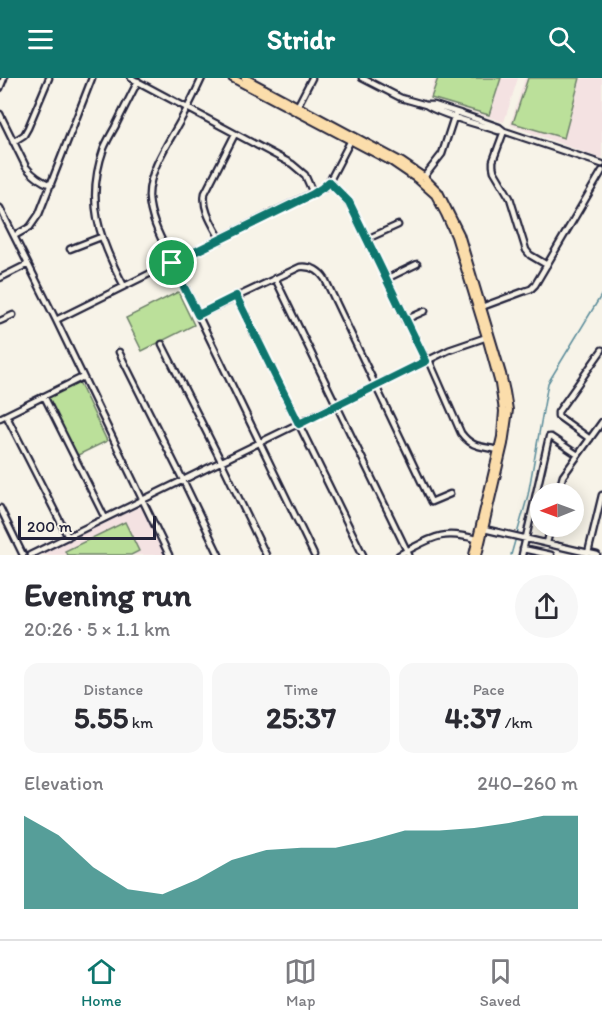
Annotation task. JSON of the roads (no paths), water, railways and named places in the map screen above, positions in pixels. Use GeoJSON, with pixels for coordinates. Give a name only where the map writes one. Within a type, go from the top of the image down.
{"type":"FeatureCollection","features":[{"type":"Feature","properties":{"kind":"main road"},"geometry":{"type":"LineString","coordinates":[[231,78],[243,80],[402,162],[424,177],[440,192],[460,234],[504,383],[508,410],[503,451],[478,555]]}},
{"type":"Feature","properties":{"kind":"main road"},"geometry":{"type":"LineString","coordinates":[[352,138],[417,179],[435,195],[455,236],[480,307]]}},
{"type":"Feature","properties":{"kind":"main road"},"geometry":{"type":"LineString","coordinates":[[473,555],[501,437],[503,411],[489,336]]}},
{"type":"Feature","properties":{"kind":"main road"},"geometry":{"type":"LineString","coordinates":[[482,514],[484,529]]}},
{"type":"Feature","properties":{"kind":"main road"},"geometry":{"type":"LineString","coordinates":[[476,538],[484,529]]}},
{"type":"Feature","properties":{"kind":"street"},"geometry":{"type":"LineString","coordinates":[[0,88],[4,78]]}},
{"type":"Feature","properties":{"kind":"street"},"geometry":{"type":"LineString","coordinates":[[13,142],[24,135],[28,128],[49,78]]}},
{"type":"Feature","properties":{"kind":"street"},"geometry":{"type":"LineString","coordinates":[[14,236],[30,227],[39,214],[92,78]]}},
{"type":"Feature","properties":{"kind":"street"},"geometry":{"type":"LineString","coordinates":[[131,78],[299,169],[308,181],[313,194]]}},
{"type":"Feature","properties":{"kind":"street"},"geometry":{"type":"LineString","coordinates":[[201,78],[153,175],[149,196],[150,205],[155,224],[172,263],[314,555]]}},
{"type":"Feature","properties":{"kind":"street"},"geometry":{"type":"LineString","coordinates":[[296,109],[312,78]]}},
{"type":"Feature","properties":{"kind":"street"},"geometry":{"type":"LineString","coordinates":[[362,78],[401,98],[434,105],[443,111],[499,127],[504,131],[602,164]]}},
{"type":"Feature","properties":{"kind":"street"},"geometry":{"type":"LineString","coordinates":[[124,286],[101,237],[97,220],[96,181],[104,148],[138,81]]}},
{"type":"Feature","properties":{"kind":"street"},"geometry":{"type":"LineString","coordinates":[[0,114],[31,174],[51,185]]}},
{"type":"Feature","properties":{"kind":"street"},"geometry":{"type":"LineString","coordinates":[[424,177],[442,154],[455,115]]}},
{"type":"Feature","properties":{"kind":"street"},"geometry":{"type":"LineString","coordinates":[[504,131],[493,161],[494,171],[513,206],[526,250],[547,265]]}},
{"type":"Feature","properties":{"kind":"street"},"geometry":{"type":"LineString","coordinates":[[221,240],[207,214],[204,200],[209,184],[235,134]]}},
{"type":"Feature","properties":{"kind":"street"},"geometry":{"type":"LineString","coordinates":[[56,320],[313,194],[329,182],[352,138]]}},
{"type":"Feature","properties":{"kind":"street"},"geometry":{"type":"LineString","coordinates":[[480,307],[531,289],[602,171]]}},
{"type":"Feature","properties":{"kind":"street"},"geometry":{"type":"LineString","coordinates":[[329,182],[349,202],[461,433],[471,444],[498,450]]}},
{"type":"Feature","properties":{"kind":"street"},"geometry":{"type":"LineString","coordinates":[[0,208],[169,555]]}},
{"type":"Feature","properties":{"kind":"street"},"geometry":{"type":"LineString","coordinates":[[367,239],[398,225]]}},
{"type":"Feature","properties":{"kind":"street"},"geometry":{"type":"LineString","coordinates":[[70,249],[101,237]]}},
{"type":"Feature","properties":{"kind":"street"},"geometry":{"type":"LineString","coordinates":[[0,278],[28,264]]}},
{"type":"Feature","properties":{"kind":"street"},"geometry":{"type":"LineString","coordinates":[[386,279],[417,264]]}},
{"type":"Feature","properties":{"kind":"street"},"geometry":{"type":"LineString","coordinates":[[198,315],[300,267],[307,266],[321,274],[431,502],[450,494]]}},
{"type":"Feature","properties":{"kind":"street"},"geometry":{"type":"LineString","coordinates":[[275,278],[408,553]]}},
{"type":"Feature","properties":{"kind":"street"},"geometry":{"type":"LineString","coordinates":[[236,296],[363,555]]}},
{"type":"Feature","properties":{"kind":"street"},"geometry":{"type":"LineString","coordinates":[[405,320],[425,310]]}},
{"type":"Feature","properties":{"kind":"street"},"geometry":{"type":"LineString","coordinates":[[0,321],[13,315]]}},
{"type":"Feature","properties":{"kind":"street"},"geometry":{"type":"LineString","coordinates":[[30,555],[449,350],[489,336]]}},
{"type":"Feature","properties":{"kind":"street"},"geometry":{"type":"LineString","coordinates":[[162,344],[266,555]]}},
{"type":"Feature","properties":{"kind":"street"},"geometry":{"type":"LineString","coordinates":[[590,439],[558,416],[558,412],[602,350]]}},
{"type":"Feature","properties":{"kind":"street"},"geometry":{"type":"LineString","coordinates":[[118,352],[219,555]]}},
{"type":"Feature","properties":{"kind":"street"},"geometry":{"type":"LineString","coordinates":[[0,418],[83,377]]}},
{"type":"Feature","properties":{"kind":"street"},"geometry":{"type":"LineString","coordinates":[[44,396],[105,518]]}},
{"type":"Feature","properties":{"kind":"street"},"geometry":{"type":"LineString","coordinates":[[6,415],[69,537]]}},
{"type":"Feature","properties":{"kind":"street"},"geometry":{"type":"LineString","coordinates":[[561,483],[563,476],[602,422]]}},
{"type":"Feature","properties":{"kind":"street"},"geometry":{"type":"LineString","coordinates":[[551,555],[523,552],[523,538],[549,437],[578,455]]}},
{"type":"Feature","properties":{"kind":"street"},"geometry":{"type":"LineString","coordinates":[[588,553],[602,495]]}},
{"type":"Feature","properties":{"kind":"street"},"geometry":{"type":"LineString","coordinates":[[0,508],[23,555]]}},
{"type":"Feature","properties":{"kind":"street"},"geometry":{"type":"LineString","coordinates":[[484,529],[597,555]]}},
{"type":"Feature","properties":{"kind":"street"},"geometry":{"type":"LineString","coordinates":[[399,555],[408,553],[433,537],[441,535],[476,538]]}},
{"type":"Feature","properties":{"kind":"street"},"geometry":{"type":"LineString","coordinates":[[547,543],[548,537]]}},
{"type":"Feature","properties":{"kind":"waterway"},"geometry":{"type":"LineString","coordinates":[[511,555],[528,495],[548,383],[602,294]]}}]}
